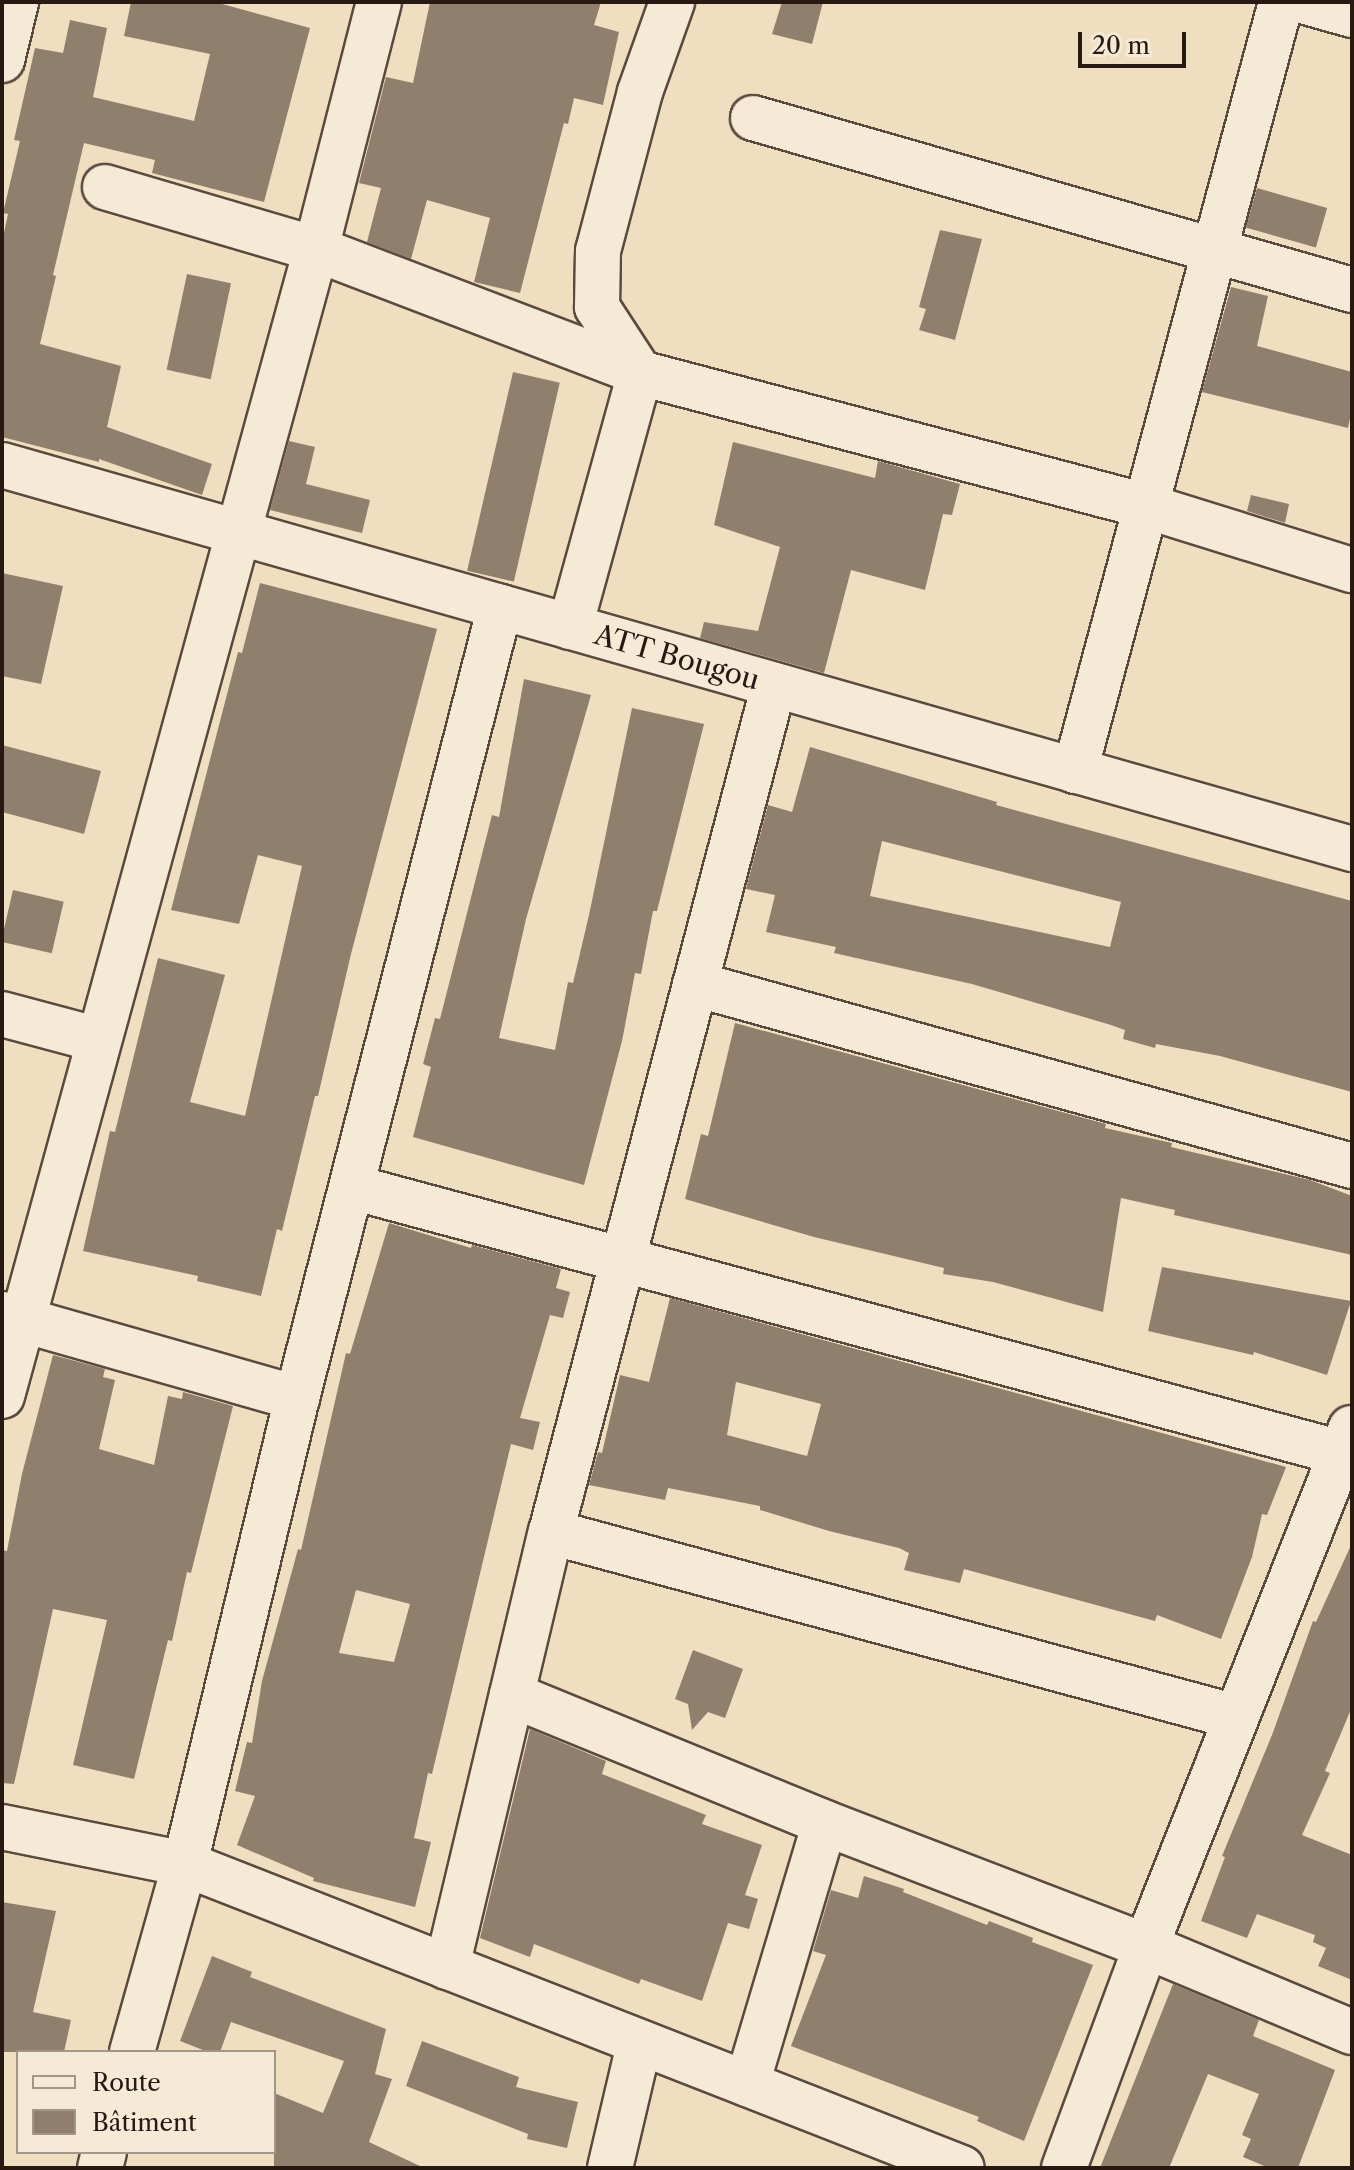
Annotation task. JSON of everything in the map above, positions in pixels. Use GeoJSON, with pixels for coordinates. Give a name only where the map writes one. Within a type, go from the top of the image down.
{"type":"FeatureCollection","features":[{"type":"Feature","properties":{"kind":"street"},"geometry":{"type":"LineString","coordinates":[[2,60],[16,2]]}},
{"type":"Feature","properties":{"kind":"street"},"geometry":{"type":"LineString","coordinates":[[570,627],[640,373],[597,307],[598,251],[640,92],[672,2]]}},
{"type":"Feature","properties":{"kind":"street"},"geometry":{"type":"LineString","coordinates":[[1075,771],[1281,2]]}},
{"type":"Feature","properties":{"kind":"street"},"geometry":{"type":"LineString","coordinates":[[1306,2],[1352,15]]}},
{"type":"Feature","properties":{"kind":"street"},"geometry":{"type":"LineString","coordinates":[[2,1396],[12,1317],[99,1040],[316,249],[371,4]]}},
{"type":"Feature","properties":{"kind":"street"},"geometry":{"type":"LineString","coordinates":[[753,118],[1352,290]]}},
{"type":"Feature","properties":{"kind":"street"},"geometry":{"type":"LineString","coordinates":[[105,187],[316,249],[640,373],[1146,506],[1352,570]]}},
{"type":"Feature","properties":{"kind":"street","name":"ATT Bougou"},"geometry":{"type":"LineString","coordinates":[[2,465],[1352,849]]}},
{"type":"Feature","properties":{"kind":"street"},"geometry":{"type":"LineString","coordinates":[[133,2050],[185,1864],[297,1398],[500,607]]}},
{"type":"Feature","properties":{"kind":"street"},"geometry":{"type":"LineString","coordinates":[[447,1967],[551,1532],[774,685]]}},
{"type":"Feature","properties":{"kind":"street"},"geometry":{"type":"LineString","coordinates":[[695,984],[1352,1166]]}},
{"type":"Feature","properties":{"kind":"street"},"geometry":{"type":"LineString","coordinates":[[2,1014],[99,1040]]}},
{"type":"Feature","properties":{"kind":"street"},"geometry":{"type":"LineString","coordinates":[[352,1187],[622,1260],[1347,1439],[1146,1946],[1064,2168]]}},
{"type":"Feature","properties":{"kind":"street"},"geometry":{"type":"LineString","coordinates":[[12,1317],[297,1398]]}},
{"type":"Feature","properties":{"kind":"street"},"geometry":{"type":"LineString","coordinates":[[551,1532],[1236,1717]]}},
{"type":"Feature","properties":{"kind":"street"},"geometry":{"type":"LineString","coordinates":[[512,1695],[825,1823],[1146,1946],[1352,2032]]}},
{"type":"Feature","properties":{"kind":"street"},"geometry":{"type":"LineString","coordinates":[[747,2084],[825,1823]]}},
{"type":"Feature","properties":{"kind":"street"},"geometry":{"type":"LineString","coordinates":[[2,1827],[185,1864],[962,2168]]}},
{"type":"Feature","properties":{"kind":"street"},"geometry":{"type":"LineString","coordinates":[[610,2168],[639,2044]]}},
{"type":"Feature","properties":{"kind":"building"},"geometry":{"type":"Polygon","coordinates":[[[131,2],[215,2],[310,28],[264,202],[152,173],[155,160],[84,143],[53,275],[56,276],[40,344],[121,366],[107,427],[212,464],[202,495],[99,459],[99,462],[2,437],[2,242],[8,214],[3,213],[20,141],[14,140],[35,48],[63,53],[70,20],[107,28],[93,97],[194,121],[210,54],[124,36],[131,2]]]}},
{"type":"Feature","properties":{"kind":"building"},"geometry":{"type":"Polygon","coordinates":[[[430,2],[601,2],[594,25],[619,32],[603,105],[574,98],[568,124],[564,123],[520,293],[474,282],[490,218],[427,200],[411,259],[367,242],[381,188],[359,183],[386,77],[413,83],[430,2]]]}},
{"type":"Feature","properties":{"kind":"building"},"geometry":{"type":"Polygon","coordinates":[[[782,2],[823,2],[812,44],[772,34],[782,2]]]}},
{"type":"Feature","properties":{"kind":"building"},"geometry":{"type":"Polygon","coordinates":[[[1257,188],[1327,208],[1316,248],[1246,227],[1257,188]]]}},
{"type":"Feature","properties":{"kind":"building"},"geometry":{"type":"Polygon","coordinates":[[[940,230],[982,239],[955,340],[919,330],[926,309],[919,307],[940,230]]]}},
{"type":"Feature","properties":{"kind":"building"},"geometry":{"type":"Polygon","coordinates":[[[187,274],[231,283],[211,379],[167,370],[187,274]]]}},
{"type":"Feature","properties":{"kind":"building"},"geometry":{"type":"Polygon","coordinates":[[[1231,287],[1268,296],[1257,346],[1352,372],[1352,409],[1348,428],[1202,392],[1231,287]]]}},
{"type":"Feature","properties":{"kind":"building"},"geometry":{"type":"Polygon","coordinates":[[[513,372],[560,383],[514,582],[467,571],[513,372]]]}},
{"type":"Feature","properties":{"kind":"building"},"geometry":{"type":"Polygon","coordinates":[[[289,441],[315,447],[306,484],[370,500],[362,533],[270,510],[289,441]]]}},
{"type":"Feature","properties":{"kind":"building"},"geometry":{"type":"Polygon","coordinates":[[[733,442],[875,478],[878,461],[960,484],[952,515],[943,514],[925,590],[851,570],[824,673],[700,638],[704,622],[758,631],[780,547],[714,525],[733,442]]]}},
{"type":"Feature","properties":{"kind":"building"},"geometry":{"type":"Polygon","coordinates":[[[1251,495],[1289,504],[1285,523],[1247,511],[1251,495]]]}},
{"type":"Feature","properties":{"kind":"building"},"geometry":{"type":"Polygon","coordinates":[[[2,573],[63,586],[41,684],[2,676],[2,573]]]}},
{"type":"Feature","properties":{"kind":"building"},"geometry":{"type":"Polygon","coordinates":[[[260,583],[437,629],[351,954],[318,1096],[315,1096],[282,1231],[277,1229],[261,1296],[197,1281],[198,1276],[83,1251],[110,1131],[115,1132],[158,958],[225,975],[190,1102],[245,1116],[302,866],[258,855],[239,924],[171,910],[238,652],[242,653],[260,583]]]}},
{"type":"Feature","properties":{"kind":"building"},"geometry":{"type":"Polygon","coordinates":[[[524,679],[591,695],[526,919],[499,1038],[555,1050],[568,982],[573,983],[589,915],[632,708],[704,724],[657,911],[653,911],[641,974],[635,973],[622,1041],[584,1185],[413,1137],[431,1067],[423,1064],[435,1018],[440,1019],[492,815],[499,817],[524,679]]]}},
{"type":"Feature","properties":{"kind":"building"},"geometry":{"type":"Polygon","coordinates":[[[2,745],[101,771],[84,834],[2,812],[2,745]]]}},
{"type":"Feature","properties":{"kind":"building"},"geometry":{"type":"Polygon","coordinates":[[[810,747],[997,802],[996,805],[1352,901],[1352,1092],[1220,1056],[1156,1044],[1155,1048],[1123,1039],[1125,1030],[1111,1025],[972,984],[834,953],[836,947],[766,932],[775,895],[746,889],[768,805],[792,812],[810,747]],[[882,841],[870,896],[1110,947],[1121,902],[882,841]]]}},
{"type":"Feature","properties":{"kind":"building"},"geometry":{"type":"Polygon","coordinates":[[[13,890],[64,902],[52,953],[2,942],[13,890]]]}},
{"type":"Feature","properties":{"kind":"building"},"geometry":{"type":"Polygon","coordinates":[[[735,1023],[1106,1124],[1105,1128],[1172,1143],[1171,1147],[1310,1180],[1352,1196],[1352,1255],[1174,1215],[1175,1210],[1121,1198],[1103,1312],[993,1282],[943,1274],[944,1268],[814,1237],[685,1199],[701,1134],[708,1136],[735,1023]]]}},
{"type":"Feature","properties":{"kind":"building"},"geometry":{"type":"Polygon","coordinates":[[[389,1223],[471,1248],[472,1245],[561,1269],[556,1288],[570,1292],[563,1318],[550,1315],[520,1418],[540,1422],[533,1450],[511,1444],[432,1774],[428,1773],[414,1838],[431,1842],[415,1907],[313,1881],[314,1878],[237,1845],[255,1796],[235,1791],[247,1742],[252,1743],[262,1681],[298,1549],[301,1550],[346,1353],[350,1354],[389,1223]],[[356,1590],[339,1653],[394,1662],[410,1604],[356,1590]]]}},
{"type":"Feature","properties":{"kind":"building"},"geometry":{"type":"Polygon","coordinates":[[[1162,1267],[1351,1301],[1327,1375],[1254,1352],[1253,1355],[1148,1331],[1162,1267]]]}},
{"type":"Feature","properties":{"kind":"building"},"geometry":{"type":"Polygon","coordinates":[[[670,1298],[1286,1467],[1267,1515],[1262,1514],[1252,1557],[1221,1639],[1157,1615],[1155,1621],[964,1569],[960,1583],[904,1570],[909,1553],[899,1548],[829,1531],[760,1510],[760,1506],[668,1488],[665,1500],[589,1485],[598,1452],[602,1453],[620,1375],[649,1382],[670,1298]],[[736,1382],[727,1435],[807,1456],[821,1404],[736,1382]]]}},
{"type":"Feature","properties":{"kind":"building"},"geometry":{"type":"Polygon","coordinates":[[[53,1355],[105,1369],[103,1377],[115,1380],[99,1449],[154,1465],[168,1396],[182,1399],[183,1392],[233,1406],[191,1573],[187,1572],[172,1641],[168,1640],[134,1779],[73,1765],[107,1620],[53,1609],[14,1784],[2,1783],[2,1550],[7,1551],[22,1474],[53,1355]]]}},
{"type":"Feature","properties":{"kind":"building"},"geometry":{"type":"Polygon","coordinates":[[[1352,1543],[1352,1707],[1325,1771],[1330,1773],[1302,1835],[1352,1855],[1352,1980],[1318,1966],[1326,1948],[1313,1942],[1315,1935],[1257,1914],[1247,1938],[1201,1921],[1225,1857],[1222,1856],[1272,1735],[1313,1621],[1316,1622],[1352,1543]]]}},
{"type":"Feature","properties":{"kind":"building"},"geometry":{"type":"Polygon","coordinates":[[[693,1650],[743,1669],[725,1718],[708,1712],[692,1730],[688,1704],[675,1699],[693,1650]]]}},
{"type":"Feature","properties":{"kind":"building"},"geometry":{"type":"Polygon","coordinates":[[[530,1729],[606,1761],[602,1774],[706,1815],[702,1824],[762,1845],[745,1895],[758,1899],[749,1929],[728,1923],[702,2001],[641,1979],[639,1984],[534,1944],[530,1957],[480,1938],[530,1729]]]}},
{"type":"Feature","properties":{"kind":"building"},"geometry":{"type":"Polygon","coordinates":[[[864,1876],[904,1889],[903,1892],[987,1925],[989,1921],[1033,1938],[1032,1942],[1093,1965],[1024,2141],[977,2121],[979,2117],[791,2046],[826,1955],[813,1951],[831,1890],[858,1898],[864,1876]]]}},
{"type":"Feature","properties":{"kind":"building"},"geometry":{"type":"Polygon","coordinates":[[[2,1902],[56,1911],[33,2012],[71,2020],[64,2050],[2,2052],[2,1902]]]}},
{"type":"Feature","properties":{"kind":"building"},"geometry":{"type":"Polygon","coordinates":[[[212,1956],[252,1972],[250,1977],[386,2029],[375,2074],[392,2079],[369,2142],[424,2168],[274,2168],[276,2094],[323,2113],[344,2061],[231,2022],[221,2050],[203,2050],[180,2041],[212,1956]]]}},
{"type":"Feature","properties":{"kind":"building"},"geometry":{"type":"Polygon","coordinates":[[[1173,1984],[1259,2020],[1253,2036],[1335,2070],[1298,2168],[1269,2168],[1243,2157],[1251,2139],[1242,2135],[1259,2094],[1208,2074],[1169,2168],[1100,2168],[1173,1984]]]}},
{"type":"Feature","properties":{"kind":"building"},"geometry":{"type":"Polygon","coordinates":[[[422,2041],[519,2077],[516,2087],[578,2102],[567,2148],[527,2139],[528,2134],[406,2086],[422,2041]]]}}]}
